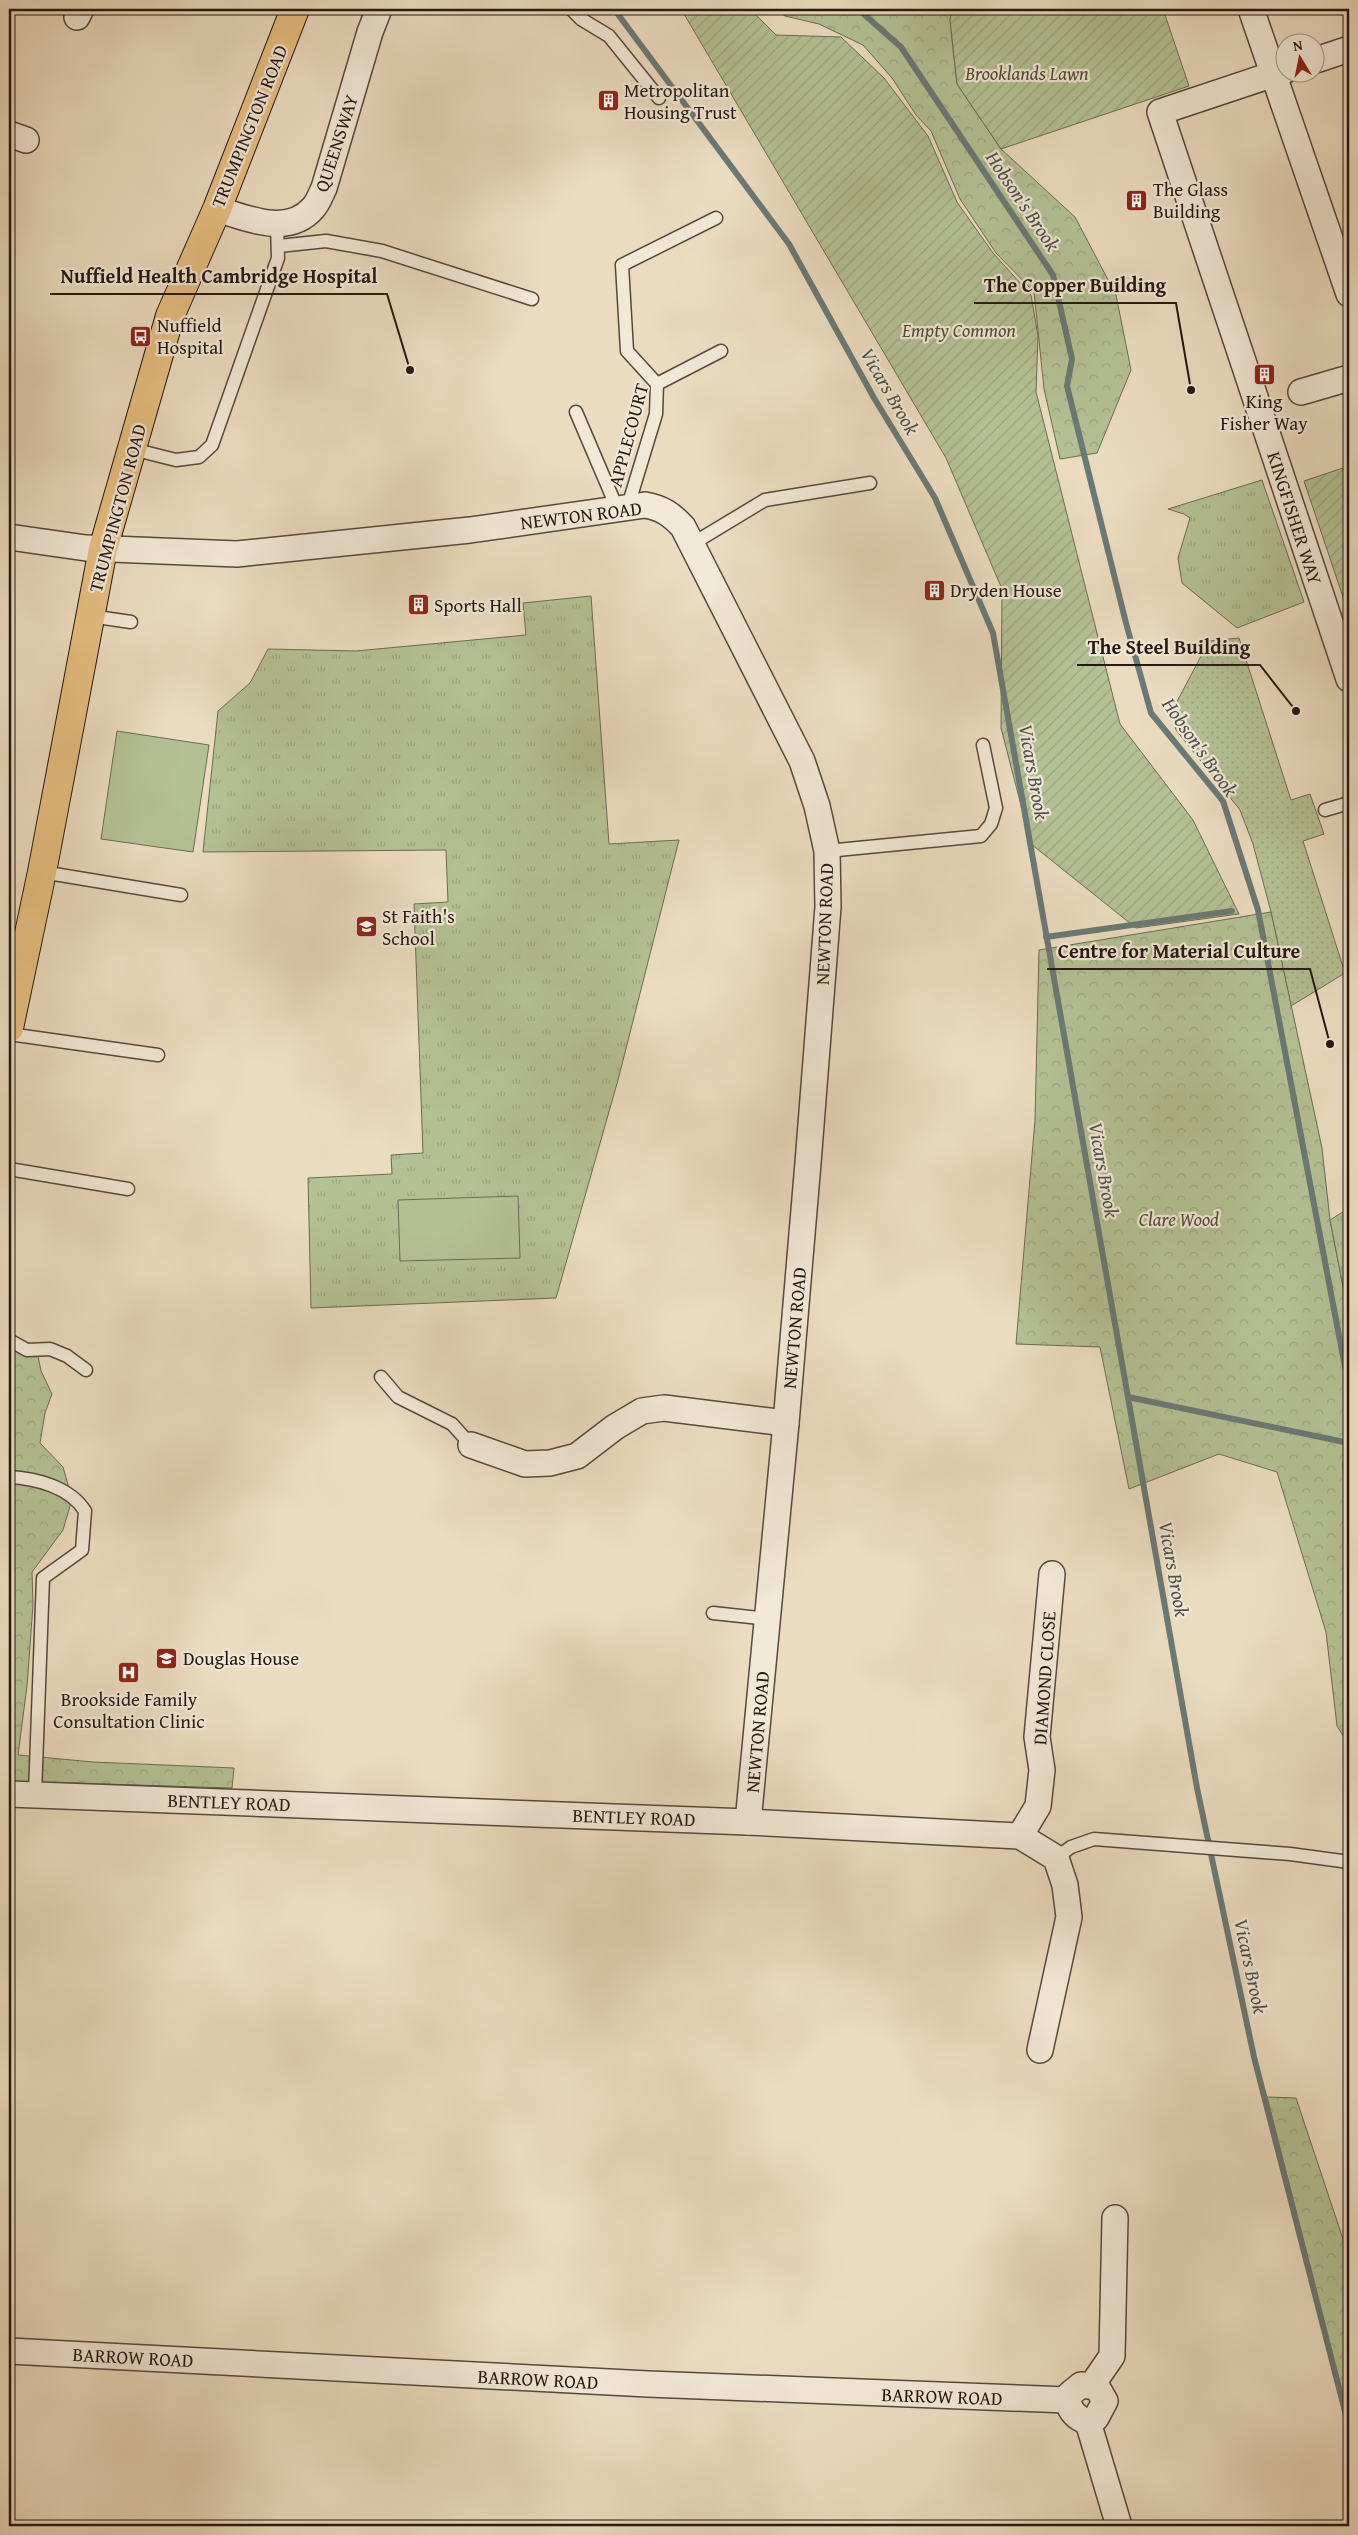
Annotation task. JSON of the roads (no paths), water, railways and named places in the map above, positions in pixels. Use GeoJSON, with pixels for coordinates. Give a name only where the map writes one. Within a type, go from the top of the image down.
{"type":"FeatureCollection","features":[{"type":"Feature","properties":{"kind":"main road","name":"TRUMPINGTON ROAD"},"geometry":{"type":"LineString","coordinates":[[9,1028],[42,872],[103,549],[170,316],[217,209],[296,9]]}},
{"type":"Feature","properties":{"kind":"street","name":"QUEENSWAY"},"geometry":{"type":"LineString","coordinates":[[217,209],[255,221],[278,235],[313,209],[324,188],[370,32],[379,9]]}},
{"type":"Feature","properties":{"kind":"street"},"geometry":{"type":"LineString","coordinates":[[1251,9],[1276,65]]}},
{"type":"Feature","properties":{"kind":"street"},"geometry":{"type":"LineString","coordinates":[[1326,57],[1349,49]]}},
{"type":"Feature","properties":{"kind":"street","name":"KINGFISHER WAY"},"geometry":{"type":"LineString","coordinates":[[1276,73],[1160,112],[1349,679]]}},
{"type":"Feature","properties":{"kind":"street"},"geometry":{"type":"LineString","coordinates":[[1282,82],[1349,294]]}},
{"type":"Feature","properties":{"kind":"street"},"geometry":{"type":"LineString","coordinates":[[1301,392],[1349,378]]}},
{"type":"Feature","properties":{"kind":"street","name":"NEWTON ROAD"},"geometry":{"type":"LineString","coordinates":[[9,537],[103,549],[237,554],[470,530],[645,505],[660,508],[671,514],[683,528],[802,762],[817,806],[827,851],[828,907],[786,1423],[748,1822]]}},
{"type":"Feature","properties":{"kind":"street"},"geometry":{"type":"LineString","coordinates":[[471,1446],[525,1464],[550,1463],[577,1456],[615,1427],[642,1411],[664,1408],[786,1423]]}},
{"type":"Feature","properties":{"kind":"street","name":"DIAMOND CLOSE"},"geometry":{"type":"LineString","coordinates":[[1020,1836],[1038,1806],[1042,1770],[1037,1737],[1052,1574]]}},
{"type":"Feature","properties":{"kind":"street","name":"BENTLEY ROAD"},"geometry":{"type":"LineString","coordinates":[[9,1794],[748,1822],[1020,1836],[1056,1858]]}},
{"type":"Feature","properties":{"kind":"street"},"geometry":{"type":"LineString","coordinates":[[1040,2050],[1069,1917],[1065,1885],[1056,1858]]}},
{"type":"Feature","properties":{"kind":"street"},"geometry":{"type":"LineString","coordinates":[[1092,2385],[1112,2356],[1115,2218]]}},
{"type":"Feature","properties":{"kind":"street","name":"BARROW ROAD"},"geometry":{"type":"LineString","coordinates":[[9,2351],[648,2384],[1067,2400]]}},
{"type":"Feature","properties":{"kind":"street"},"geometry":{"type":"LineString","coordinates":[[1081,2385],[1092,2385],[1098,2387],[1105,2401],[1096,2418],[1088,2422],[1080,2420],[1071,2412],[1067,2400],[1070,2394],[1081,2385]]}},
{"type":"Feature","properties":{"kind":"street"},"geometry":{"type":"LineString","coordinates":[[1088,2422],[1119,2526]]}},
{"type":"Feature","properties":{"kind":"lane"},"geometry":{"type":"LineString","coordinates":[[571,9],[581,19],[609,36],[659,98]]}},
{"type":"Feature","properties":{"kind":"lane"},"geometry":{"type":"LineString","coordinates":[[657,384],[627,351],[622,265],[716,218]]}},
{"type":"Feature","properties":{"kind":"lane"},"geometry":{"type":"LineString","coordinates":[[132,449],[176,460],[199,457],[212,446],[278,258],[278,235],[382,251],[532,299]]}},
{"type":"Feature","properties":{"kind":"lane","name":"APPLECOURT"},"geometry":{"type":"LineString","coordinates":[[622,507],[656,414],[657,384],[721,351]]}},
{"type":"Feature","properties":{"kind":"lane"},"geometry":{"type":"LineString","coordinates":[[576,412],[622,507]]}},
{"type":"Feature","properties":{"kind":"lane"},"geometry":{"type":"LineString","coordinates":[[692,544],[765,500],[870,483]]}},
{"type":"Feature","properties":{"kind":"lane"},"geometry":{"type":"LineString","coordinates":[[90,616],[131,622]]}},
{"type":"Feature","properties":{"kind":"lane"},"geometry":{"type":"LineString","coordinates":[[827,851],[981,836],[991,824],[996,808],[983,745]]}},
{"type":"Feature","properties":{"kind":"lane"},"geometry":{"type":"LineString","coordinates":[[1325,810],[1349,803]]}},
{"type":"Feature","properties":{"kind":"lane"},"geometry":{"type":"LineString","coordinates":[[42,872],[181,894]]}},
{"type":"Feature","properties":{"kind":"lane"},"geometry":{"type":"LineString","coordinates":[[9,1034],[158,1055]]}},
{"type":"Feature","properties":{"kind":"lane"},"geometry":{"type":"LineString","coordinates":[[9,1169],[128,1189]]}},
{"type":"Feature","properties":{"kind":"lane"},"geometry":{"type":"LineString","coordinates":[[9,1340],[27,1350],[50,1349],[67,1356],[86,1370]]}},
{"type":"Feature","properties":{"kind":"lane"},"geometry":{"type":"LineString","coordinates":[[381,1377],[398,1397],[452,1424],[471,1446]]}},
{"type":"Feature","properties":{"kind":"lane"},"geometry":{"type":"LineString","coordinates":[[9,1477],[24,1477],[58,1487],[86,1511],[82,1550],[44,1578],[35,1794]]}},
{"type":"Feature","properties":{"kind":"lane"},"geometry":{"type":"LineString","coordinates":[[713,1613],[768,1619]]}},
{"type":"Feature","properties":{"kind":"lane"},"geometry":{"type":"LineString","coordinates":[[1056,1858],[1071,1847],[1094,1839],[1290,1854],[1349,1862]]}},
{"type":"Feature","properties":{"kind":"waterway","name":"Vicars Brook"},"geometry":{"type":"LineString","coordinates":[[614,9],[789,244],[874,398],[935,498],[993,633],[1197,1788],[1254,2057],[1349,2427]]}},
{"type":"Feature","properties":{"kind":"waterway","name":"Hobson's Brook"},"geometry":{"type":"LineString","coordinates":[[858,9],[901,47],[1053,275],[1072,359],[1067,386],[1126,623],[1151,713],[1223,801],[1258,910],[1349,1388]]}},
{"type":"Feature","properties":{"kind":"waterway"},"geometry":{"type":"LineString","coordinates":[[1046,937],[1232,911]]}},
{"type":"Feature","properties":{"kind":"waterway"},"geometry":{"type":"LineString","coordinates":[[1128,1397],[1349,1443]]}},
{"type":"Feature","properties":{"kind":"waterway","name":"Hobson's Brook"},"geometry":{"type":"LineString","coordinates":[[1349,1448],[1345,1465],[1349,1511]]}},
{"type":"Feature","properties":{"kind":"place","name":"Metropolitan Housing Trust"},"geometry":{"type":"Point","coordinates":[608,101]}},
{"type":"Feature","properties":{"kind":"place","name":"The Glass Building"},"geometry":{"type":"Point","coordinates":[1137,200]}},
{"type":"Feature","properties":{"kind":"place","name":"Nuffield Hospital"},"geometry":{"type":"Point","coordinates":[141,336]}},
{"type":"Feature","properties":{"kind":"place","name":"Nuffield Health Cambridge Hospital"},"geometry":{"type":"Point","coordinates":[410,370]}},
{"type":"Feature","properties":{"kind":"place","name":"King Fisher Way"},"geometry":{"type":"Point","coordinates":[1264,375]}},
{"type":"Feature","properties":{"kind":"place","name":"The Copper Building"},"geometry":{"type":"Point","coordinates":[1191,390]}},
{"type":"Feature","properties":{"kind":"place","name":"Dryden House"},"geometry":{"type":"Point","coordinates":[934,590]}},
{"type":"Feature","properties":{"kind":"place","name":"Sports Hall"},"geometry":{"type":"Point","coordinates":[418,605]}},
{"type":"Feature","properties":{"kind":"place","name":"The Steel Building"},"geometry":{"type":"Point","coordinates":[1296,711]}},
{"type":"Feature","properties":{"kind":"place","name":"St Faith's School"},"geometry":{"type":"Point","coordinates":[366,927]}},
{"type":"Feature","properties":{"kind":"place","name":"Centre for Material Culture"},"geometry":{"type":"Point","coordinates":[1330,1044]}},
{"type":"Feature","properties":{"kind":"place","name":"Douglas House"},"geometry":{"type":"Point","coordinates":[167,1658]}},
{"type":"Feature","properties":{"kind":"place","name":"Brookside Family Consultation Clinic"},"geometry":{"type":"Point","coordinates":[129,1673]}},
{"type":"Feature","properties":{"kind":"park label","name":"Brooklands Lawn"},"geometry":{"type":"Point","coordinates":[1027,73]}},
{"type":"Feature","properties":{"kind":"park label","name":"Empty Common"},"geometry":{"type":"Point","coordinates":[959,330]}},
{"type":"Feature","properties":{"kind":"park label","name":"Clare Wood"},"geometry":{"type":"Point","coordinates":[1179,1219]}}]}
